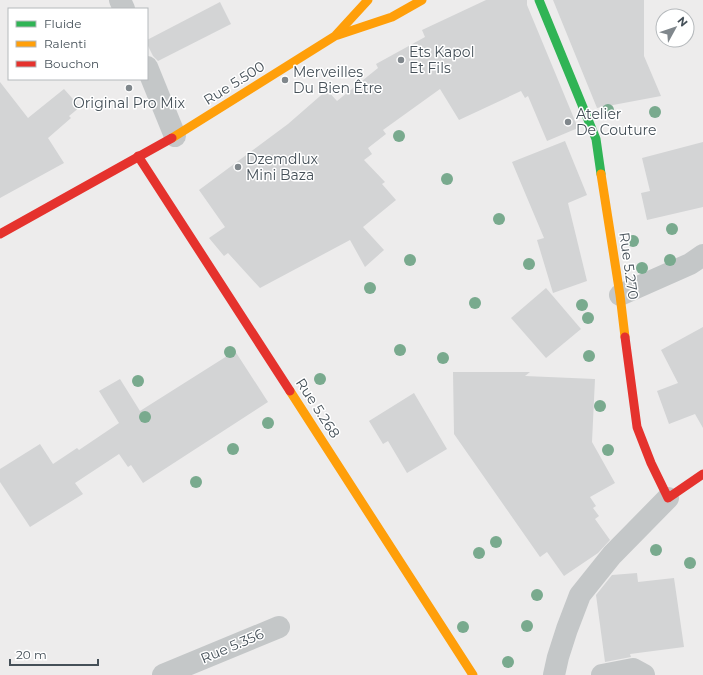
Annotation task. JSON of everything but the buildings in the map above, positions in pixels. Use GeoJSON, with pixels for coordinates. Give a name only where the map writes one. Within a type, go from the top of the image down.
{"type":"FeatureCollection","features":[{"type":"Feature","properties":{"kind":"street","name":"Rue 5.500"},"geometry":{"type":"LineString","coordinates":[[0,234],[175,136],[335,36],[368,0]]}},
{"type":"Feature","properties":{"kind":"street"},"geometry":{"type":"LineString","coordinates":[[335,36],[392,17],[422,0]]}},
{"type":"Feature","properties":{"kind":"street","name":"Rue 5.270"},"geometry":{"type":"LineString","coordinates":[[539,0],[596,139],[620,295],[637,427],[651,463],[668,498]]}},
{"type":"Feature","properties":{"kind":"street"},"geometry":{"type":"LineString","coordinates":[[148,69],[175,136]]}},
{"type":"Feature","properties":{"kind":"street","name":"Rue 5.268"},"geometry":{"type":"LineString","coordinates":[[138,156],[473,675]]}},
{"type":"Feature","properties":{"kind":"street"},"geometry":{"type":"LineString","coordinates":[[620,295],[690,264],[703,255]]}},
{"type":"Feature","properties":{"kind":"street"},"geometry":{"type":"LineString","coordinates":[[554,675],[567,629],[580,595],[612,555],[668,498],[703,474]]}},
{"type":"Feature","properties":{"kind":"street","name":"Rue 5.356"},"geometry":{"type":"LineString","coordinates":[[163,675],[279,627]]}},
{"type":"Feature","properties":{"kind":"street"},"geometry":{"type":"LineString","coordinates":[[602,675],[633,669],[644,675]]}},
{"type":"Feature","properties":{"kind":"traffic: fast"},"geometry":{"type":"LineString","coordinates":[[539,0],[596,139],[601,174]]}},
{"type":"Feature","properties":{"kind":"traffic: slow"},"geometry":{"type":"LineString","coordinates":[[172,138],[335,36],[368,0]]}},
{"type":"Feature","properties":{"kind":"traffic: slow"},"geometry":{"type":"LineString","coordinates":[[338,35],[392,17],[422,0]]}},
{"type":"Feature","properties":{"kind":"traffic: slow"},"geometry":{"type":"LineString","coordinates":[[601,174],[625,337]]}},
{"type":"Feature","properties":{"kind":"traffic: slow"},"geometry":{"type":"LineString","coordinates":[[290,391],[473,675]]}},
{"type":"Feature","properties":{"kind":"traffic: jam"},"geometry":{"type":"LineString","coordinates":[[0,234],[172,138]]}},
{"type":"Feature","properties":{"kind":"traffic: jam"},"geometry":{"type":"LineString","coordinates":[[138,156],[290,391]]}},
{"type":"Feature","properties":{"kind":"traffic: jam"},"geometry":{"type":"LineString","coordinates":[[625,337],[637,427],[651,463],[668,498],[703,474]]}},
{"type":"Feature","properties":{"kind":"place","name":"Ets Kapol Et Fils"},"geometry":{"type":"Point","coordinates":[401,60]}},
{"type":"Feature","properties":{"kind":"place","name":"Merveilles Du Bien Être"},"geometry":{"type":"Point","coordinates":[285,80]}},
{"type":"Feature","properties":{"kind":"place","name":"Original Pro Mix"},"geometry":{"type":"Point","coordinates":[129,88]}},
{"type":"Feature","properties":{"kind":"place","name":"Atelier De Couture"},"geometry":{"type":"Point","coordinates":[568,122]}},
{"type":"Feature","properties":{"kind":"place","name":"Dzemdlux Mini Baza"},"geometry":{"type":"Point","coordinates":[238,167]}}]}
